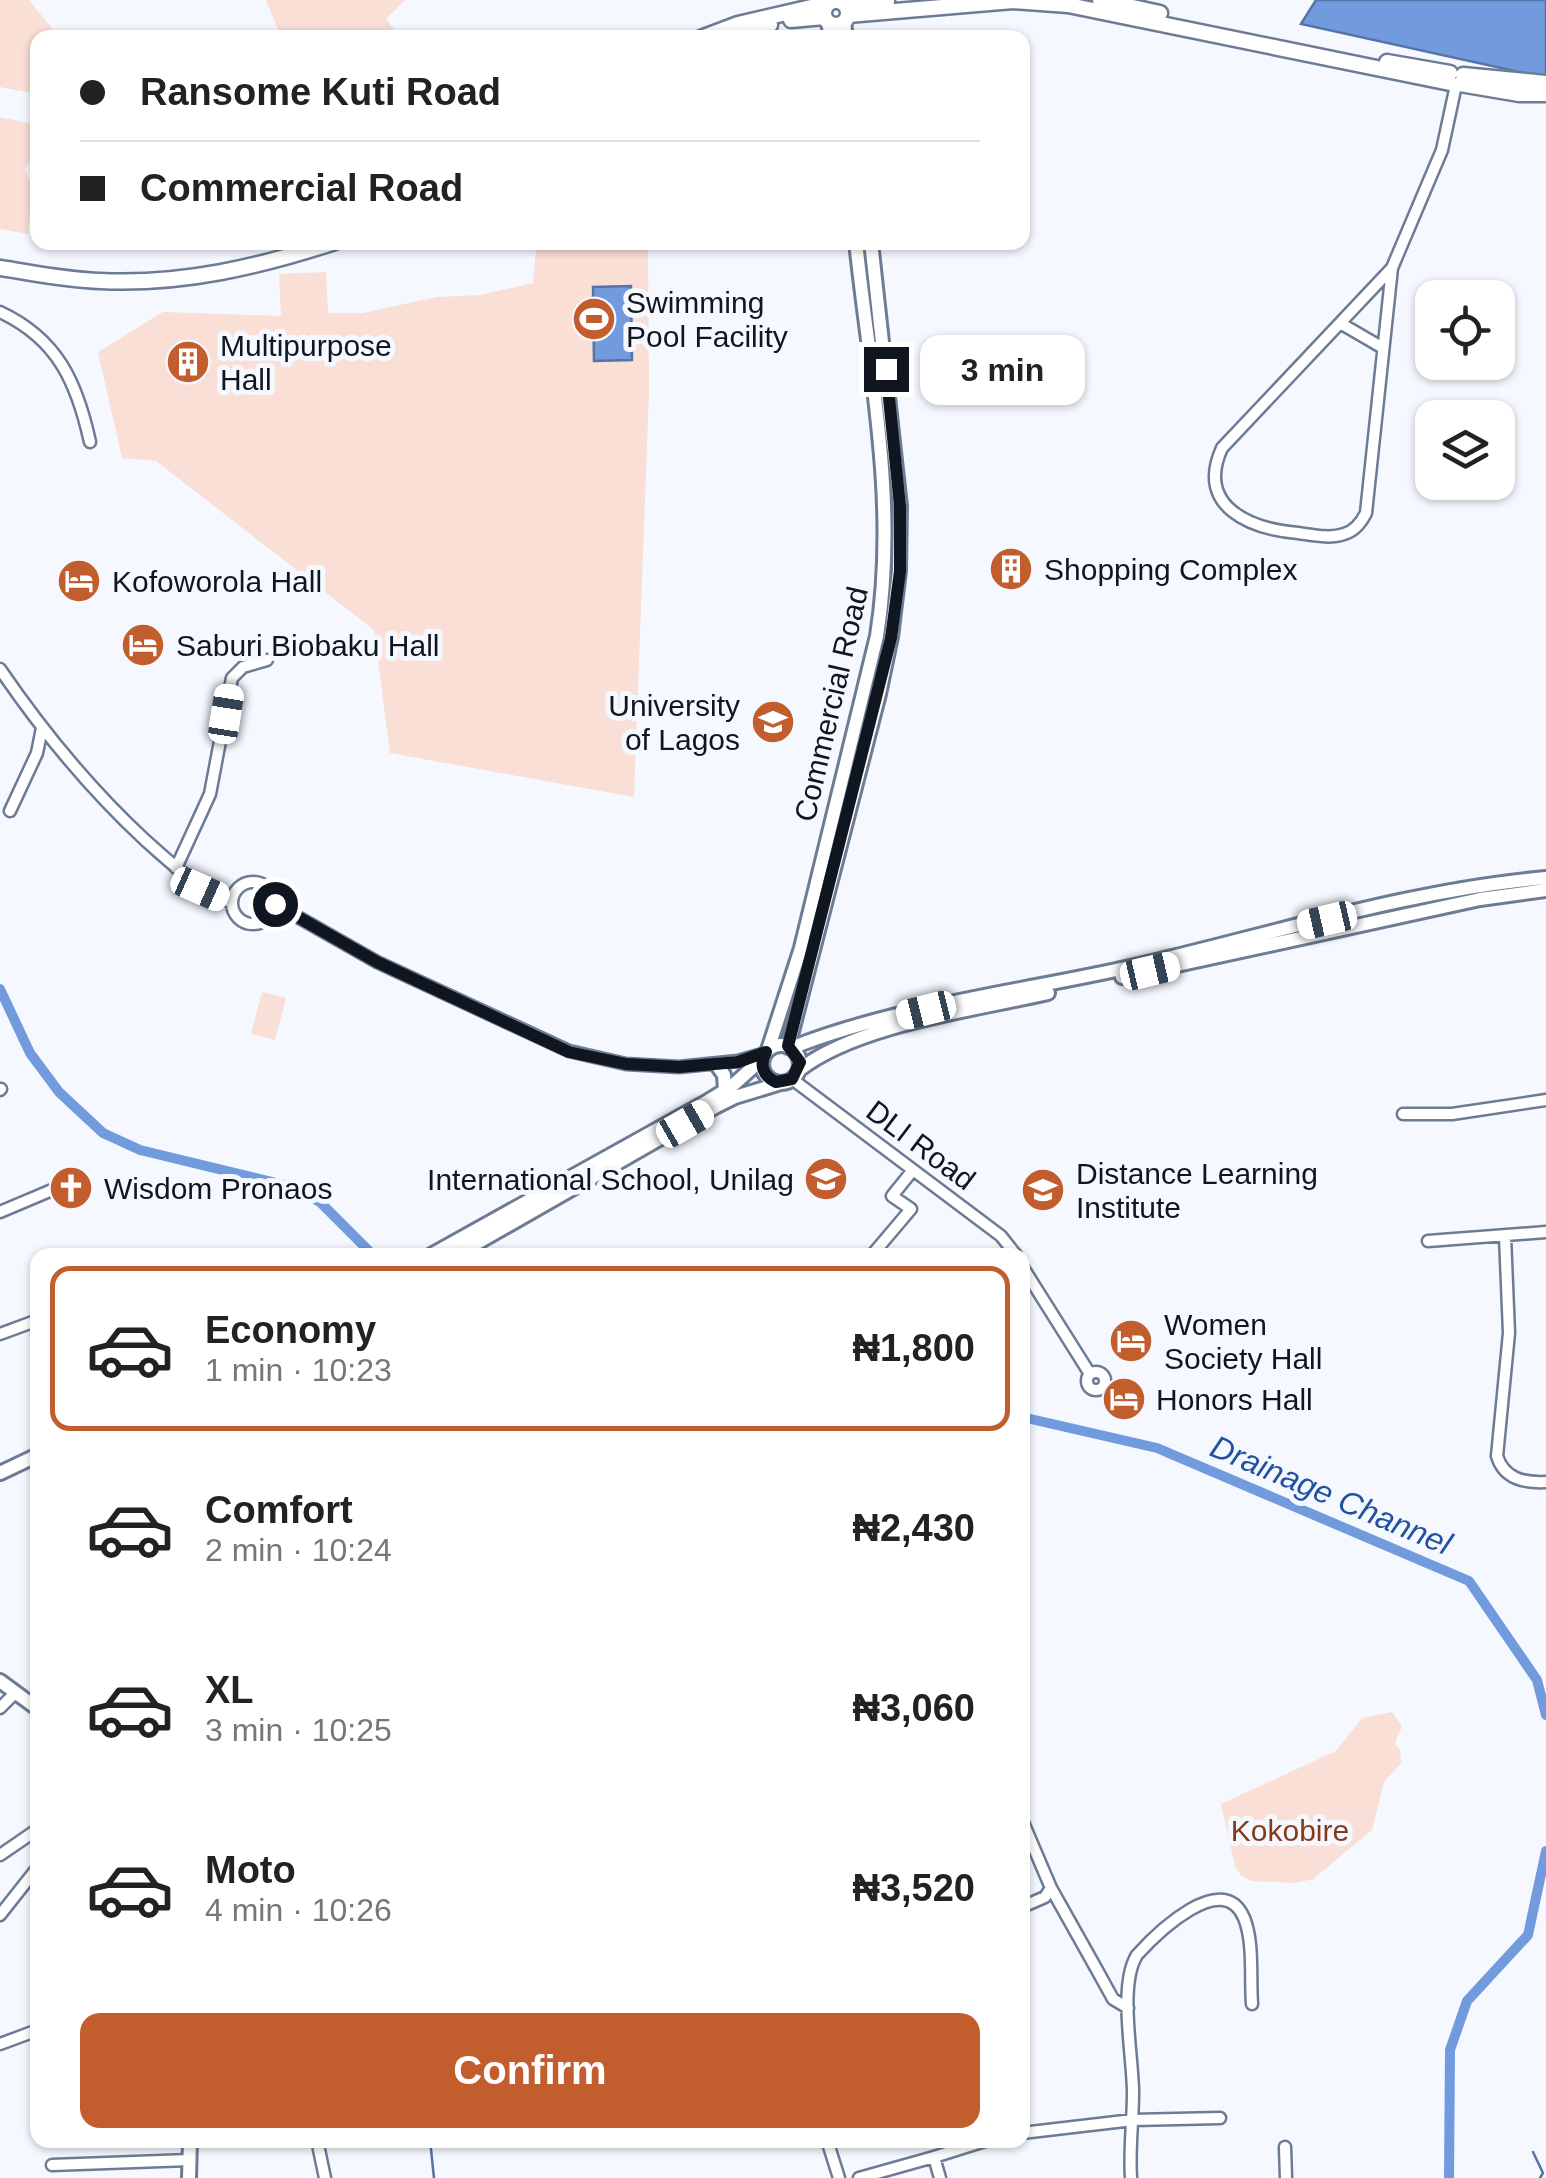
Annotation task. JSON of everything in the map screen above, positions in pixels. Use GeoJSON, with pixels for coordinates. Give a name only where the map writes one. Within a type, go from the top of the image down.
{"type":"FeatureCollection","features":[{"type":"Feature","properties":{"kind":"main road"},"geometry":{"type":"LineString","coordinates":[[755,30],[785,21],[837,20],[902,0]]}},
{"type":"Feature","properties":{"kind":"main road"},"geometry":{"type":"LineString","coordinates":[[1100,0],[1456,80],[1546,82]]}},
{"type":"Feature","properties":{"kind":"main road"},"geometry":{"type":"LineString","coordinates":[[722,30],[738,24],[837,20],[996,2],[1068,4],[1546,94]]}},
{"type":"Feature","properties":{"kind":"main road"},"geometry":{"type":"LineString","coordinates":[[0,258],[86,271],[148,273],[232,262],[275,250]]}},
{"type":"Feature","properties":{"kind":"main road"},"geometry":{"type":"LineString","coordinates":[[0,268],[96,281],[153,282],[239,270],[308,250]]}},
{"type":"Feature","properties":{"kind":"street"},"geometry":{"type":"LineString","coordinates":[[1392,268],[1222,448],[1216,459],[1218,491],[1226,507],[1243,521],[1268,530],[1328,536],[1341,536],[1362,523],[1370,492],[1392,268],[1442,150],[1456,80]]}},
{"type":"Feature","properties":{"kind":"street","name":"Commercial Road"},"geometry":{"type":"LineString","coordinates":[[765,1054],[801,948],[883,603],[887,534],[884,467],[857,250]]}},
{"type":"Feature","properties":{"kind":"street","name":"Commercial Road"},"geometry":{"type":"LineString","coordinates":[[790,1047],[879,694],[900,571],[898,473],[871,250]]}},
{"type":"Feature","properties":{"kind":"street"},"geometry":{"type":"LineString","coordinates":[[0,312],[26,325],[46,342],[82,406],[90,442]]}},
{"type":"Feature","properties":{"kind":"street"},"geometry":{"type":"LineString","coordinates":[[1340,324],[1383,348]]}},
{"type":"Feature","properties":{"kind":"street"},"geometry":{"type":"LineString","coordinates":[[176,868],[210,794],[232,678],[244,667],[266,660]]}},
{"type":"Feature","properties":{"kind":"street"},"geometry":{"type":"LineString","coordinates":[[0,669],[42,728],[102,800],[200,889],[232,903],[237,916],[253,924],[267,920],[274,911],[275,900],[271,890],[256,881],[241,885],[232,903]]}},
{"type":"Feature","properties":{"kind":"street"},"geometry":{"type":"LineString","coordinates":[[10,812],[42,728]]}},
{"type":"Feature","properties":{"kind":"street"},"geometry":{"type":"LineString","coordinates":[[444,1248],[726,1090],[765,1054],[781,1045],[790,1047],[926,1010],[1360,912],[1474,888],[1546,878]]}},
{"type":"Feature","properties":{"kind":"street"},"geometry":{"type":"LineString","coordinates":[[468,1248],[715,1107],[791,1077],[843,1045],[906,1026],[1364,922],[1546,890]]}},
{"type":"Feature","properties":{"kind":"street"},"geometry":{"type":"LineString","coordinates":[[275,900],[377,962],[569,1052],[626,1064],[716,1065],[765,1054]]}},
{"type":"Feature","properties":{"kind":"street"},"geometry":{"type":"LineString","coordinates":[[790,1047],[797,1054],[791,1077]]}},
{"type":"Feature","properties":{"kind":"street"},"geometry":{"type":"LineString","coordinates":[[765,1054],[766,1076],[791,1077]]}},
{"type":"Feature","properties":{"kind":"street"},"geometry":{"type":"LineString","coordinates":[[716,1065],[724,1075],[726,1090]]}},
{"type":"Feature","properties":{"kind":"street","name":"DLI Road"},"geometry":{"type":"LineString","coordinates":[[791,1077],[1000,1236],[1010,1248]]}},
{"type":"Feature","properties":{"kind":"street"},"geometry":{"type":"LineString","coordinates":[[1403,1114],[1452,1114],[1546,1100]]}},
{"type":"Feature","properties":{"kind":"street"},"geometry":{"type":"LineString","coordinates":[[878,1248],[911,1209],[892,1196],[913,1170]]}},
{"type":"Feature","properties":{"kind":"street"},"geometry":{"type":"LineString","coordinates":[[0,1212],[71,1182]]}},
{"type":"Feature","properties":{"kind":"street"},"geometry":{"type":"LineString","coordinates":[[1428,1241],[1546,1232]]}},
{"type":"Feature","properties":{"kind":"street"},"geometry":{"type":"LineString","coordinates":[[1505,1236],[1510,1333],[1497,1456],[1499,1464],[1516,1479],[1546,1482]]}},
{"type":"Feature","properties":{"kind":"street"},"geometry":{"type":"LineString","coordinates":[[1030,1279],[1090,1374]]}},
{"type":"Feature","properties":{"kind":"street"},"geometry":{"type":"LineString","coordinates":[[0,1334],[30,1323]]}},
{"type":"Feature","properties":{"kind":"street"},"geometry":{"type":"LineString","coordinates":[[0,1473],[30,1460]]}},
{"type":"Feature","properties":{"kind":"street"},"geometry":{"type":"LineString","coordinates":[[0,1682],[30,1703]]}},
{"type":"Feature","properties":{"kind":"street"},"geometry":{"type":"LineString","coordinates":[[0,1708],[15,1693]]}},
{"type":"Feature","properties":{"kind":"street"},"geometry":{"type":"LineString","coordinates":[[0,1855],[30,1834]]}},
{"type":"Feature","properties":{"kind":"street"},"geometry":{"type":"LineString","coordinates":[[1030,1839],[1051,1888],[1113,1999],[1128,2008]]}},
{"type":"Feature","properties":{"kind":"street"},"geometry":{"type":"LineString","coordinates":[[0,1915],[30,1879]]}},
{"type":"Feature","properties":{"kind":"street"},"geometry":{"type":"LineString","coordinates":[[1030,1904],[1045,1898],[1051,1888]]}},
{"type":"Feature","properties":{"kind":"street"},"geometry":{"type":"LineString","coordinates":[[1131,2178],[1133,2050],[1128,2008],[1133,1962],[1196,1906],[1215,1899],[1236,1906],[1245,1920],[1252,2004]]}},
{"type":"Feature","properties":{"kind":"street"},"geometry":{"type":"LineString","coordinates":[[0,2044],[30,2033]]}},
{"type":"Feature","properties":{"kind":"street"},"geometry":{"type":"LineString","coordinates":[[1030,2132],[1133,2120],[1220,2118]]}},
{"type":"Feature","properties":{"kind":"street"},"geometry":{"type":"LineString","coordinates":[[189,2178],[190,2148]]}},
{"type":"Feature","properties":{"kind":"street"},"geometry":{"type":"LineString","coordinates":[[319,2148],[325,2178]]}},
{"type":"Feature","properties":{"kind":"street"},"geometry":{"type":"LineString","coordinates":[[830,2148],[838,2178]]}},
{"type":"Feature","properties":{"kind":"street"},"geometry":{"type":"LineString","coordinates":[[859,2178],[963,2148]]}},
{"type":"Feature","properties":{"kind":"street"},"geometry":{"type":"LineString","coordinates":[[1285,2148],[1286,2178]]}},
{"type":"Feature","properties":{"kind":"street"},"geometry":{"type":"LineString","coordinates":[[934,2157],[940,2178]]}},
{"type":"Feature","properties":{"kind":"street"},"geometry":{"type":"LineString","coordinates":[[52,2165],[189,2160]]}},
{"type":"Feature","properties":{"kind":"green space"},"geometry":{"type":"Polygon","coordinates":[[[0,0],[29,0],[53,30],[30,30],[30,93],[0,87],[0,0]]]}},
{"type":"Feature","properties":{"kind":"green space"},"geometry":{"type":"Polygon","coordinates":[[[266,0],[405,0],[386,19],[395,30],[278,30],[266,0]]]}},
{"type":"Feature","properties":{"kind":"green space"},"geometry":{"type":"Polygon","coordinates":[[[0,117],[30,123],[30,161],[25,169],[30,183],[30,211],[28,234],[0,229],[0,117]]]}},
{"type":"Feature","properties":{"kind":"green space"},"geometry":{"type":"Polygon","coordinates":[[[536,250],[648,250],[649,391],[634,797],[390,753],[374,630],[156,461],[122,458],[98,352],[163,312],[281,316],[279,274],[326,272],[328,313],[363,313],[533,283],[536,250]]]}},
{"type":"Feature","properties":{"kind":"green space"},"geometry":{"type":"Polygon","coordinates":[[[262,992],[286,998],[275,1040],[251,1034],[262,992]]]}},
{"type":"Feature","properties":{"kind":"green space","name":"Kokobire"},"geometry":{"type":"Polygon","coordinates":[[[1392,1712],[1402,1726],[1395,1743],[1401,1763],[1384,1782],[1372,1830],[1313,1879],[1296,1883],[1251,1881],[1241,1875],[1235,1866],[1221,1804],[1336,1751],[1362,1718],[1392,1712]]]}},
{"type":"Feature","properties":{"kind":"water"},"geometry":{"type":"Polygon","coordinates":[[[1316,0],[1546,0],[1546,78],[1301,24],[1316,0]]]}},
{"type":"Feature","properties":{"kind":"water"},"geometry":{"type":"Polygon","coordinates":[[[631,286],[632,360],[594,361],[593,287],[631,286]]]}},
{"type":"Feature","properties":{"kind":"waterway","name":"Drainage Channel"},"geometry":{"type":"LineString","coordinates":[[0,989],[30,1053],[59,1092],[103,1133],[140,1150],[289,1186],[320,1202],[366,1248]]}},
{"type":"Feature","properties":{"kind":"waterway","name":"Drainage Channel"},"geometry":{"type":"LineString","coordinates":[[1030,1419],[1157,1448],[1469,1581],[1537,1680],[1546,1715]]}},
{"type":"Feature","properties":{"kind":"waterway","name":"Drainage Channel"},"geometry":{"type":"LineString","coordinates":[[1449,2178],[1450,2050],[1467,2001],[1528,1935],[1546,1851]]}},
{"type":"Feature","properties":{"kind":"waterway"},"geometry":{"type":"LineString","coordinates":[[431,2148],[434,2178]]}},
{"type":"Feature","properties":{"kind":"waterway"},"geometry":{"type":"LineString","coordinates":[[1533,2152],[1543,2173],[1540,2178]]}},
{"type":"Feature","properties":{"kind":"place","name":"Swimming Pool Facility"},"geometry":{"type":"Point","coordinates":[594,319]}},
{"type":"Feature","properties":{"kind":"place","name":"Multipurpose Hall"},"geometry":{"type":"Point","coordinates":[188,362]}},
{"type":"Feature","properties":{"kind":"place","name":"Shopping Complex"},"geometry":{"type":"Point","coordinates":[1011,569]}},
{"type":"Feature","properties":{"kind":"place","name":"Kofoworola Hall"},"geometry":{"type":"Point","coordinates":[79,581]}},
{"type":"Feature","properties":{"kind":"place","name":"Saburi Biobaku Hall"},"geometry":{"type":"Point","coordinates":[143,645]}},
{"type":"Feature","properties":{"kind":"place","name":"University of Lagos"},"geometry":{"type":"Point","coordinates":[773,722]}},
{"type":"Feature","properties":{"kind":"place","name":"International School, Unilag"},"geometry":{"type":"Point","coordinates":[826,1179]}},
{"type":"Feature","properties":{"kind":"place","name":"Wisdom Pronaos"},"geometry":{"type":"Point","coordinates":[71,1188]}},
{"type":"Feature","properties":{"kind":"place","name":"Distance Learning Institute"},"geometry":{"type":"Point","coordinates":[1043,1190]}},
{"type":"Feature","properties":{"kind":"place","name":"Women Society Hall"},"geometry":{"type":"Point","coordinates":[1131,1341]}},
{"type":"Feature","properties":{"kind":"place","name":"Honors Hall"},"geometry":{"type":"Point","coordinates":[1124,1399]}},
{"type":"Feature","properties":{"kind":"route"},"geometry":{"type":"LineString","coordinates":[[275,904],[275,900],[377,962],[569,1052],[626,1064],[679,1067],[738,1062],[766,1052],[762,1064],[766,1076],[776,1082],[792,1079],[800,1062],[788,1046],[800,1012],[879,694],[900,571],[898,473],[886,369]]}}]}
